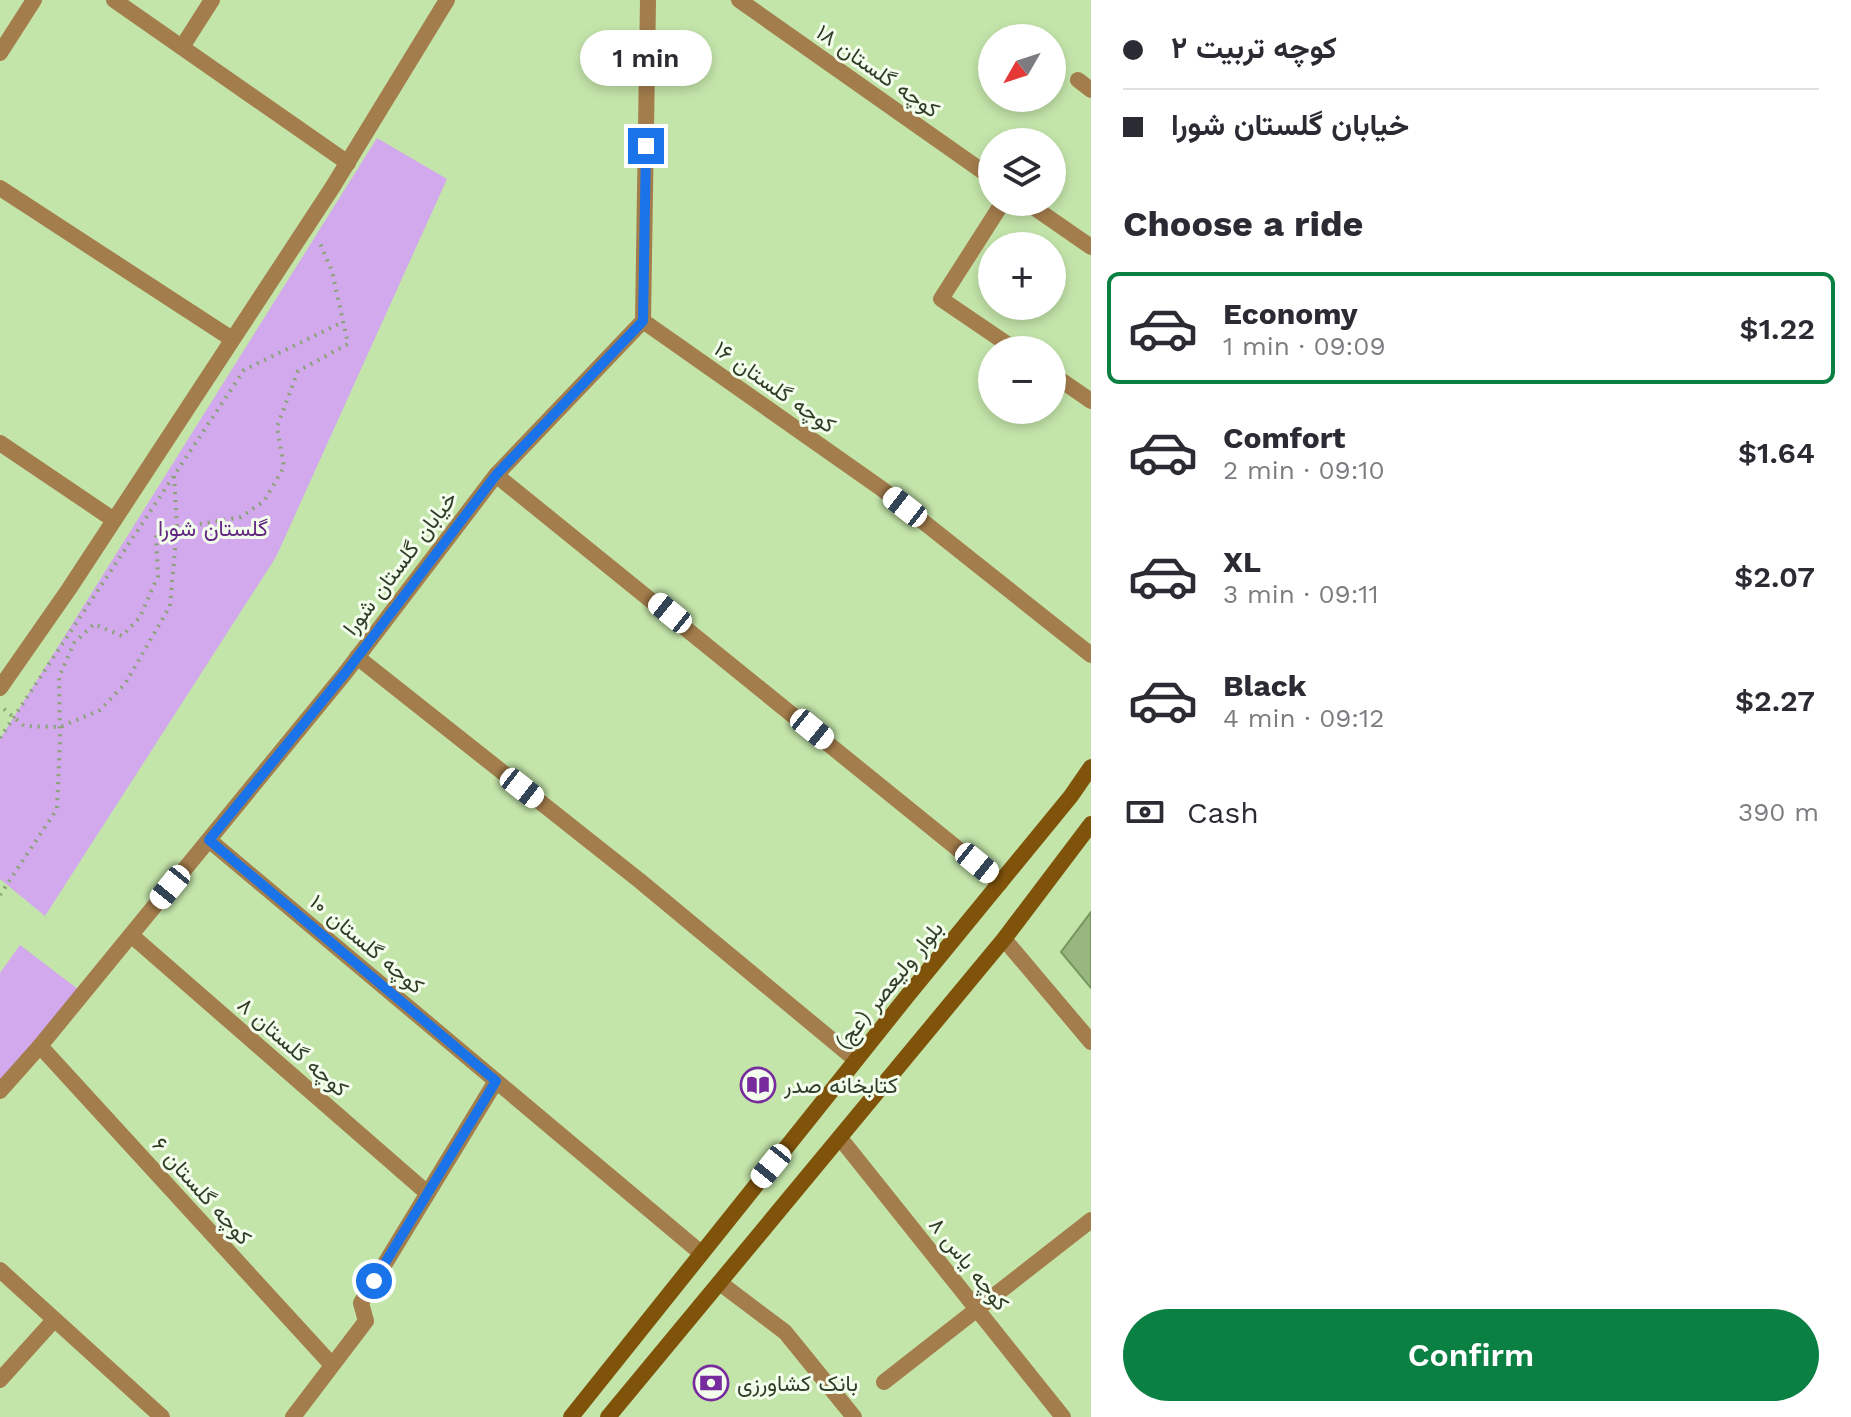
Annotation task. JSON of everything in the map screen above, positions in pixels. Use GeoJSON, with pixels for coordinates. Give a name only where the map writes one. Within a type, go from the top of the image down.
{"type":"FeatureCollection","features":[{"type":"Feature","properties":{"kind":"main road","name":"بلوار ولیعصر (عج)"},"geometry":{"type":"LineString","coordinates":[[571,1417],[1071,796],[1091,767]]}},
{"type":"Feature","properties":{"kind":"main road"},"geometry":{"type":"LineString","coordinates":[[608,1417],[1004,939],[1091,824]]}},
{"type":"Feature","properties":{"kind":"street"},"geometry":{"type":"LineString","coordinates":[[0,53],[34,0]]}},
{"type":"Feature","properties":{"kind":"street"},"geometry":{"type":"LineString","coordinates":[[114,0],[348,163]]}},
{"type":"Feature","properties":{"kind":"street"},"geometry":{"type":"LineString","coordinates":[[182,47],[212,0]]}},
{"type":"Feature","properties":{"kind":"street"},"geometry":{"type":"LineString","coordinates":[[0,688],[348,163],[447,0]]}},
{"type":"Feature","properties":{"kind":"street"},"geometry":{"type":"LineString","coordinates":[[643,321],[648,0]]}},
{"type":"Feature","properties":{"kind":"street","name":"کوچه گلستان ۱۸"},"geometry":{"type":"LineString","coordinates":[[739,0],[978,168]]}},
{"type":"Feature","properties":{"kind":"street"},"geometry":{"type":"LineString","coordinates":[[0,188],[232,339]]}},
{"type":"Feature","properties":{"kind":"street"},"geometry":{"type":"LineString","coordinates":[[994,216],[941,299],[995,336]]}},
{"type":"Feature","properties":{"kind":"street"},"geometry":{"type":"LineString","coordinates":[[1046,216],[1091,247]]}},
{"type":"Feature","properties":{"kind":"street","name":"خیابان گلستان شورا"},"geometry":{"type":"LineString","coordinates":[[0,1091],[357,657],[496,475],[643,321]]}},
{"type":"Feature","properties":{"kind":"street","name":"کوچه گلستان ۱۶"},"geometry":{"type":"LineString","coordinates":[[643,321],[882,489],[1091,655]]}},
{"type":"Feature","properties":{"kind":"street"},"geometry":{"type":"LineString","coordinates":[[1066,384],[1091,401]]}},
{"type":"Feature","properties":{"kind":"street"},"geometry":{"type":"LineString","coordinates":[[0,443],[114,520]]}},
{"type":"Feature","properties":{"kind":"street"},"geometry":{"type":"LineString","coordinates":[[496,475],[695,633],[1000,883]]}},
{"type":"Feature","properties":{"kind":"street"},"geometry":{"type":"LineString","coordinates":[[357,657],[640,881],[856,1060]]}},
{"type":"Feature","properties":{"kind":"street","name":"کوچه گلستان ۱۰"},"geometry":{"type":"LineString","coordinates":[[209,840],[701,1253]]}},
{"type":"Feature","properties":{"kind":"street","name":"کوچه گلستان ۸"},"geometry":{"type":"LineString","coordinates":[[131,935],[426,1192]]}},
{"type":"Feature","properties":{"kind":"street"},"geometry":{"type":"LineString","coordinates":[[1004,939],[1091,1042]]}},
{"type":"Feature","properties":{"kind":"street","name":"کوچه گلستان ۶"},"geometry":{"type":"LineString","coordinates":[[40,1046],[332,1365]]}},
{"type":"Feature","properties":{"kind":"street"},"geometry":{"type":"LineString","coordinates":[[293,1417],[366,1321],[361,1303],[496,1081]]}},
{"type":"Feature","properties":{"kind":"street","name":"کوچه یاس ۸"},"geometry":{"type":"LineString","coordinates":[[840,1138],[1063,1417]]}},
{"type":"Feature","properties":{"kind":"street"},"geometry":{"type":"LineString","coordinates":[[884,1382],[1091,1220]]}},
{"type":"Feature","properties":{"kind":"street"},"geometry":{"type":"LineString","coordinates":[[0,1270],[162,1417]]}},
{"type":"Feature","properties":{"kind":"street"},"geometry":{"type":"LineString","coordinates":[[720,1283],[785,1332],[854,1417]]}},
{"type":"Feature","properties":{"kind":"street"},"geometry":{"type":"LineString","coordinates":[[0,1380],[54,1320]]}},
{"type":"Feature","properties":{"kind":"path"},"geometry":{"type":"LineString","coordinates":[[0,895],[57,809],[59,677],[74,643],[94,624],[122,636],[140,617],[158,576],[156,535],[177,528],[241,517],[264,501],[284,467],[277,427],[298,371],[348,344],[332,271],[310,221]]}},
{"type":"Feature","properties":{"kind":"path"},"geometry":{"type":"LineString","coordinates":[[0,738],[244,370],[343,322]]}},
{"type":"Feature","properties":{"kind":"path"},"geometry":{"type":"LineString","coordinates":[[0,705],[24,726],[60,727],[100,710],[125,684],[170,606],[177,528],[174,472]]}},
{"type":"Feature","properties":{"kind":"green space","name":"گلستان شورا"},"geometry":{"type":"Polygon","coordinates":[[[377,138],[447,179],[276,557],[45,916],[0,879],[0,739],[377,138]]]}},
{"type":"Feature","properties":{"kind":"green space"},"geometry":{"type":"Polygon","coordinates":[[[20,945],[83,993],[0,1083],[0,973],[20,945]]]}},
{"type":"Feature","properties":{"kind":"building"},"geometry":{"type":"Polygon","coordinates":[[[1091,912],[1091,988],[1061,952],[1091,912]]]}},
{"type":"Feature","properties":{"kind":"place","name":"کتابخانه صدر"},"geometry":{"type":"Point","coordinates":[758,1085]}},
{"type":"Feature","properties":{"kind":"place","name":"بانک کشاورزی"},"geometry":{"type":"Point","coordinates":[711,1383]}},
{"type":"Feature","properties":{"kind":"route"},"geometry":{"type":"LineString","coordinates":[[374,1281],[496,1081],[209,840],[346,672],[496,475],[643,321],[646,146]]}}]}
